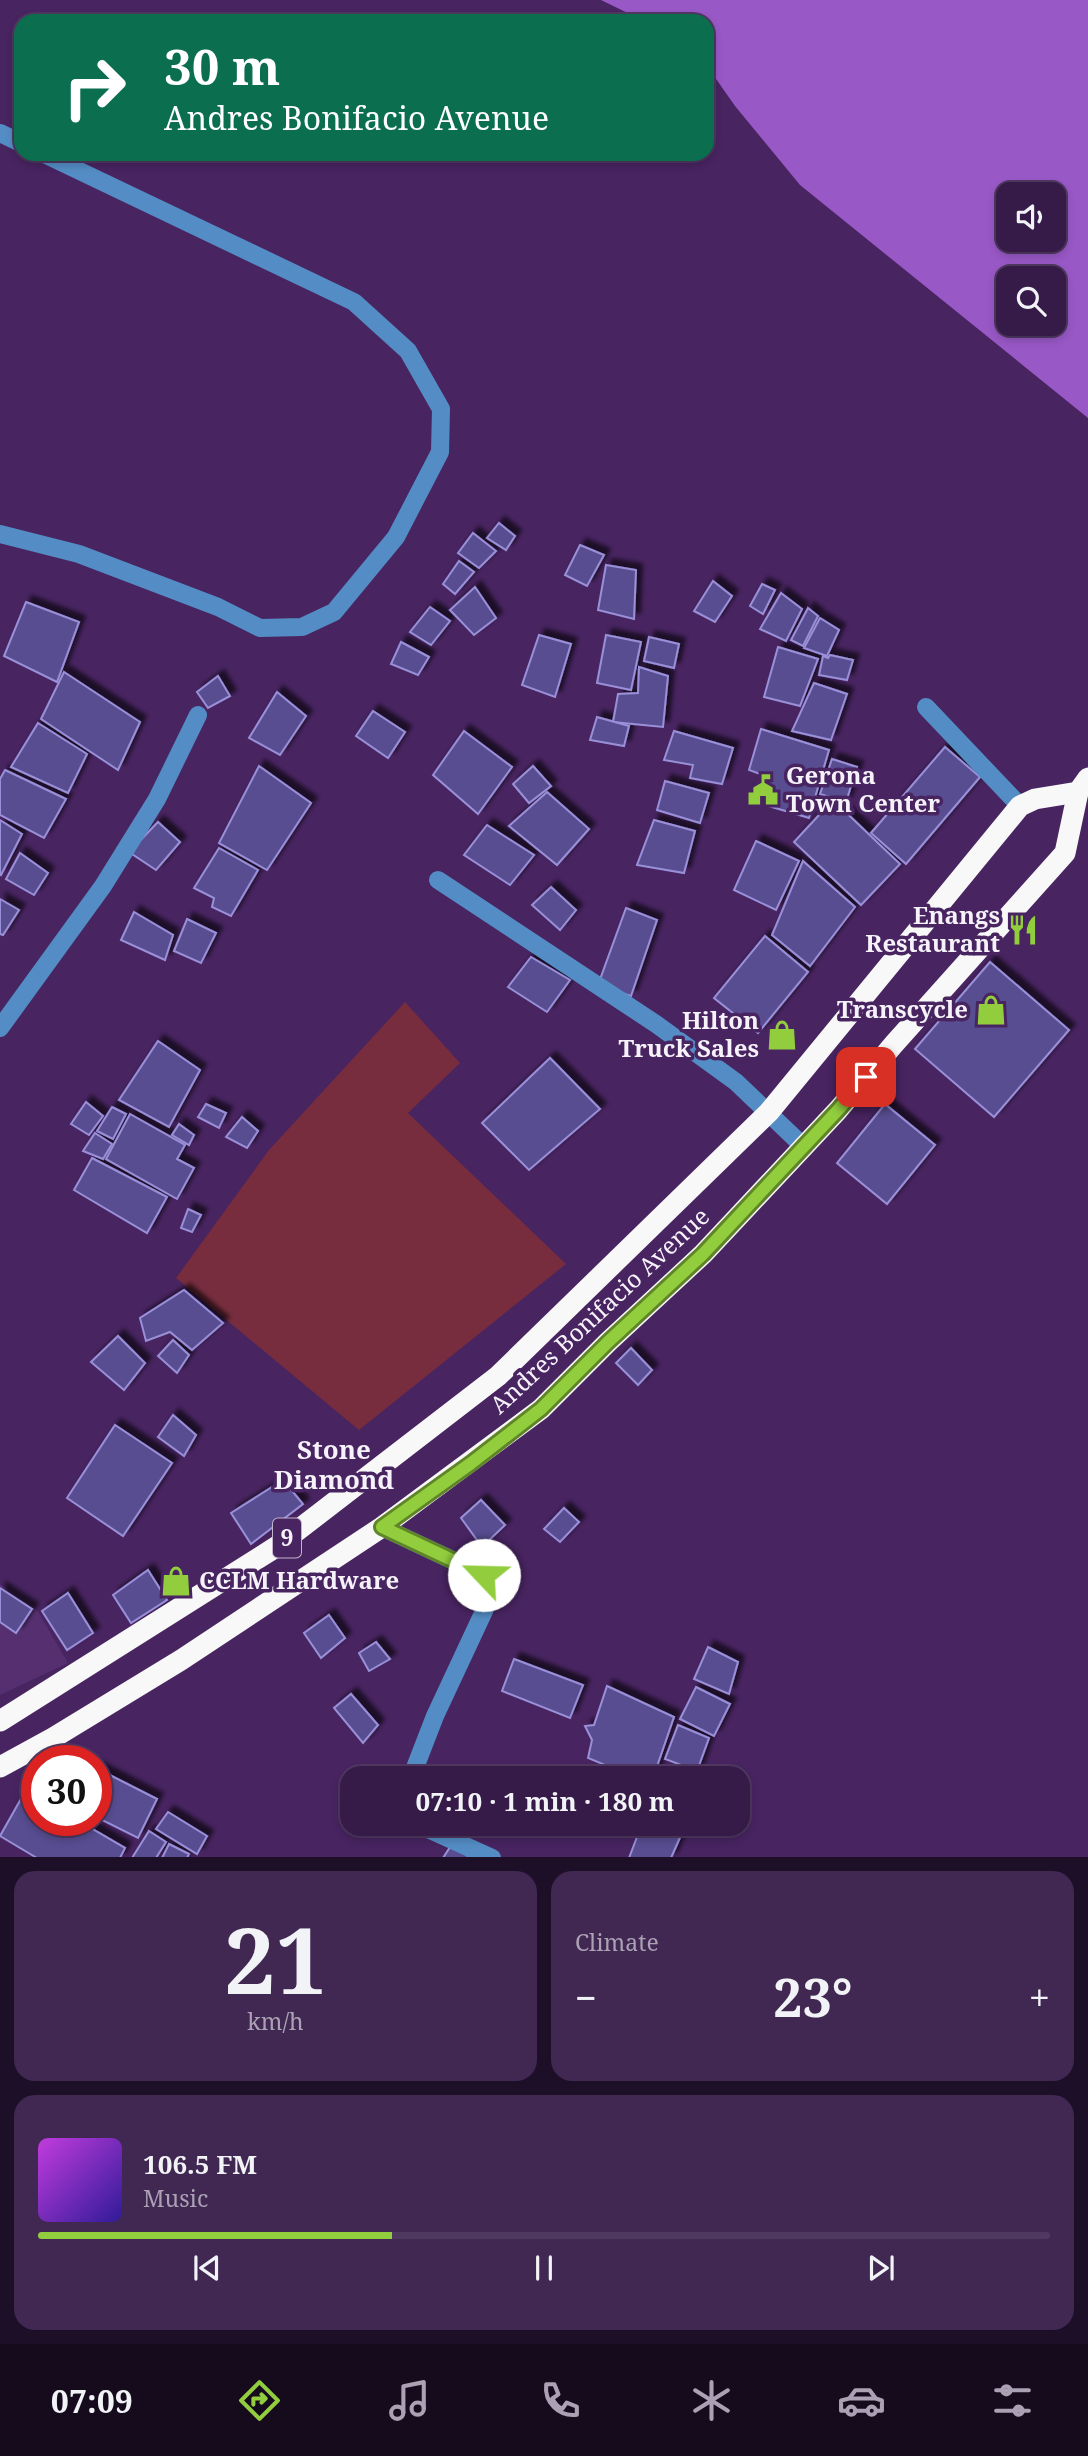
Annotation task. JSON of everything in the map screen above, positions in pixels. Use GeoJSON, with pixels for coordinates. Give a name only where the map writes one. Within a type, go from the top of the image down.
{"type":"FeatureCollection","features":[{"type":"Feature","properties":{"kind":"highway","name":"Andres Bonifacio Avenue"},"geometry":{"type":"LineString","coordinates":[[0,1721],[276,1547],[499,1376],[769,1112],[1020,806],[1035,799],[1085,792],[1065,853],[838,1110],[703,1254],[541,1409],[382,1527],[181,1660],[0,1767]]}},
{"type":"Feature","properties":{"kind":"street"},"geometry":{"type":"LineString","coordinates":[[0,534],[79,554],[218,607],[260,628],[302,626],[334,612],[396,537],[440,452],[441,410],[408,351],[354,302],[59,161]]}},
{"type":"Feature","properties":{"kind":"street"},"geometry":{"type":"LineString","coordinates":[[926,707],[1020,806]]}},
{"type":"Feature","properties":{"kind":"street"},"geometry":{"type":"LineString","coordinates":[[0,1028],[103,886],[157,799],[198,715]]}},
{"type":"Feature","properties":{"kind":"street"},"geometry":{"type":"LineString","coordinates":[[438,880],[656,1024],[736,1082],[803,1145]]}},
{"type":"Feature","properties":{"kind":"street"},"geometry":{"type":"LineString","coordinates":[[382,1527],[484,1575],[485,1609],[435,1716],[416,1766]]}},
{"type":"Feature","properties":{"kind":"street"},"geometry":{"type":"LineString","coordinates":[[444,1836],[492,1857]]}},
{"type":"Feature","properties":{"kind":"shaded area"},"geometry":{"type":"Polygon","coordinates":[[[601,0],[1088,0],[1088,418],[800,185],[714,76],[714,14],[630,14],[601,0]]]}},
{"type":"Feature","properties":{"kind":"shaded area"},"geometry":{"type":"Polygon","coordinates":[[[405,1002],[460,1063],[408,1113],[566,1264],[359,1430],[176,1278],[269,1150],[405,1002]]]}},
{"type":"Feature","properties":{"kind":"shaded area"},"geometry":{"type":"Polygon","coordinates":[[[0,1584],[37,1610],[68,1663],[0,1695],[0,1584]]]}},
{"type":"Feature","properties":{"kind":"building"},"geometry":{"type":"Polygon","coordinates":[[[499,523],[515,536],[506,550],[487,538],[499,523]]]}},
{"type":"Feature","properties":{"kind":"building"},"geometry":{"type":"Polygon","coordinates":[[[473,533],[496,551],[479,568],[458,553],[473,533]]]}},
{"type":"Feature","properties":{"kind":"building"},"geometry":{"type":"Polygon","coordinates":[[[580,545],[604,555],[587,586],[565,575],[580,545]]]}},
{"type":"Feature","properties":{"kind":"building"},"geometry":{"type":"Polygon","coordinates":[[[459,561],[474,572],[455,594],[443,584],[459,561]]]}},
{"type":"Feature","properties":{"kind":"building"},"geometry":{"type":"Polygon","coordinates":[[[606,565],[636,570],[634,619],[598,610],[606,565]]]}},
{"type":"Feature","properties":{"kind":"building"},"geometry":{"type":"Polygon","coordinates":[[[713,581],[732,596],[715,622],[694,611],[713,581]]]}},
{"type":"Feature","properties":{"kind":"building"},"geometry":{"type":"Polygon","coordinates":[[[762,584],[775,590],[763,614],[750,606],[762,584]]]}},
{"type":"Feature","properties":{"kind":"building"},"geometry":{"type":"Polygon","coordinates":[[[475,587],[496,618],[474,635],[450,610],[475,587]]]}},
{"type":"Feature","properties":{"kind":"building"},"geometry":{"type":"Polygon","coordinates":[[[781,593],[802,609],[786,641],[760,629],[781,593]]]}},
{"type":"Feature","properties":{"kind":"building"},"geometry":{"type":"Polygon","coordinates":[[[26,602],[79,622],[57,682],[4,656],[26,602]]]}},
{"type":"Feature","properties":{"kind":"building"},"geometry":{"type":"Polygon","coordinates":[[[430,607],[450,621],[431,645],[410,632],[430,607]]]}},
{"type":"Feature","properties":{"kind":"building"},"geometry":{"type":"Polygon","coordinates":[[[808,608],[818,616],[803,646],[791,640],[808,608]]]}},
{"type":"Feature","properties":{"kind":"building"},"geometry":{"type":"Polygon","coordinates":[[[820,618],[839,630],[827,656],[804,648],[820,618]]]}},
{"type":"Feature","properties":{"kind":"building"},"geometry":{"type":"Polygon","coordinates":[[[539,635],[571,644],[555,697],[522,685],[539,635]]]}},
{"type":"Feature","properties":{"kind":"building"},"geometry":{"type":"Polygon","coordinates":[[[606,635],[641,642],[631,690],[597,683],[606,635]]]}},
{"type":"Feature","properties":{"kind":"building"},"geometry":{"type":"Polygon","coordinates":[[[649,637],[679,644],[674,668],[644,661],[649,637]]]}},
{"type":"Feature","properties":{"kind":"building"},"geometry":{"type":"Polygon","coordinates":[[[401,642],[429,657],[418,675],[391,664],[401,642]]]}},
{"type":"Feature","properties":{"kind":"building"},"geometry":{"type":"Polygon","coordinates":[[[778,647],[818,659],[800,706],[764,697],[778,647]]]}},
{"type":"Feature","properties":{"kind":"building"},"geometry":{"type":"Polygon","coordinates":[[[830,655],[853,660],[847,680],[819,675],[823,656],[828,658],[830,655]]]}},
{"type":"Feature","properties":{"kind":"building"},"geometry":{"type":"Polygon","coordinates":[[[639,667],[668,676],[663,727],[613,722],[618,694],[638,693],[639,667]]]}},
{"type":"Feature","properties":{"kind":"building"},"geometry":{"type":"Polygon","coordinates":[[[64,672],[140,722],[118,770],[41,719],[64,672]]]}},
{"type":"Feature","properties":{"kind":"building"},"geometry":{"type":"Polygon","coordinates":[[[218,676],[230,696],[208,708],[197,692],[218,676]]]}},
{"type":"Feature","properties":{"kind":"building"},"geometry":{"type":"Polygon","coordinates":[[[814,683],[847,694],[831,740],[792,731],[814,683]]]}},
{"type":"Feature","properties":{"kind":"building"},"geometry":{"type":"Polygon","coordinates":[[[277,692],[306,716],[280,755],[249,738],[277,692]]]}},
{"type":"Feature","properties":{"kind":"building"},"geometry":{"type":"Polygon","coordinates":[[[373,711],[405,732],[388,758],[356,736],[373,711]]]}},
{"type":"Feature","properties":{"kind":"building"},"geometry":{"type":"Polygon","coordinates":[[[597,717],[629,726],[624,746],[590,740],[597,717]]]}},
{"type":"Feature","properties":{"kind":"building"},"geometry":{"type":"Polygon","coordinates":[[[38,723],[87,754],[68,793],[11,767],[38,723]]]}},
{"type":"Feature","properties":{"kind":"building"},"geometry":{"type":"Polygon","coordinates":[[[761,729],[829,750],[809,818],[755,802],[763,775],[749,770],[761,729]]]}},
{"type":"Feature","properties":{"kind":"building"},"geometry":{"type":"Polygon","coordinates":[[[464,731],[512,767],[478,814],[433,775],[464,731]]]}},
{"type":"Feature","properties":{"kind":"building"},"geometry":{"type":"Polygon","coordinates":[[[674,731],[733,748],[722,784],[690,778],[693,765],[664,760],[674,731]]]}},
{"type":"Feature","properties":{"kind":"building"},"geometry":{"type":"Polygon","coordinates":[[[945,747],[980,777],[906,864],[871,833],[945,747]]]}},
{"type":"Feature","properties":{"kind":"building"},"geometry":{"type":"Polygon","coordinates":[[[832,759],[857,767],[846,802],[820,794],[832,759]]]}},
{"type":"Feature","properties":{"kind":"building"},"geometry":{"type":"Polygon","coordinates":[[[259,766],[311,803],[267,870],[219,843],[259,766]]]}},
{"type":"Feature","properties":{"kind":"building"},"geometry":{"type":"Polygon","coordinates":[[[533,766],[551,786],[529,803],[513,784],[533,766]]]}},
{"type":"Feature","properties":{"kind":"building"},"geometry":{"type":"Polygon","coordinates":[[[5,770],[66,799],[44,838],[0,815],[0,779],[5,770]]]}},
{"type":"Feature","properties":{"kind":"building"},"geometry":{"type":"Polygon","coordinates":[[[665,781],[709,793],[700,823],[657,810],[665,781]]]}},
{"type":"Feature","properties":{"kind":"building"},"geometry":{"type":"Polygon","coordinates":[[[547,792],[589,829],[557,865],[509,826],[547,792]]]}},
{"type":"Feature","properties":{"kind":"building"},"geometry":{"type":"Polygon","coordinates":[[[833,800],[900,864],[861,905],[794,842],[833,800]]]}},
{"type":"Feature","properties":{"kind":"building"},"geometry":{"type":"Polygon","coordinates":[[[0,820],[22,834],[1,875],[0,874],[0,820]]]}},
{"type":"Feature","properties":{"kind":"building"},"geometry":{"type":"Polygon","coordinates":[[[654,820],[695,831],[684,873],[637,865],[654,820]]]}},
{"type":"Feature","properties":{"kind":"building"},"geometry":{"type":"Polygon","coordinates":[[[158,822],[180,842],[156,870],[129,852],[158,822]]]}},
{"type":"Feature","properties":{"kind":"building"},"geometry":{"type":"Polygon","coordinates":[[[487,825],[534,855],[510,885],[464,855],[487,825]]]}},
{"type":"Feature","properties":{"kind":"building"},"geometry":{"type":"Polygon","coordinates":[[[756,841],[799,861],[776,910],[734,890],[756,841]]]}},
{"type":"Feature","properties":{"kind":"building"},"geometry":{"type":"Polygon","coordinates":[[[219,848],[258,870],[231,916],[212,907],[214,898],[194,888],[219,848]]]}},
{"type":"Feature","properties":{"kind":"building"},"geometry":{"type":"Polygon","coordinates":[[[20,853],[48,873],[34,895],[6,879],[20,853]]]}},
{"type":"Feature","properties":{"kind":"building"},"geometry":{"type":"Polygon","coordinates":[[[803,861],[855,907],[810,966],[772,935],[803,861]]]}},
{"type":"Feature","properties":{"kind":"building"},"geometry":{"type":"Polygon","coordinates":[[[551,887],[576,910],[560,930],[532,905],[551,887]]]}},
{"type":"Feature","properties":{"kind":"building"},"geometry":{"type":"Polygon","coordinates":[[[0,899],[19,910],[3,935],[0,934],[0,899]]]}},
{"type":"Feature","properties":{"kind":"building"},"geometry":{"type":"Polygon","coordinates":[[[626,908],[657,920],[631,996],[598,985],[626,908]]]}},
{"type":"Feature","properties":{"kind":"building"},"geometry":{"type":"Polygon","coordinates":[[[134,912],[173,935],[165,960],[121,940],[134,912]]]}},
{"type":"Feature","properties":{"kind":"building"},"geometry":{"type":"Polygon","coordinates":[[[187,919],[216,933],[201,963],[174,951],[187,919]]]}},
{"type":"Feature","properties":{"kind":"building"},"geometry":{"type":"Polygon","coordinates":[[[765,936],[808,972],[758,1033],[714,998],[765,936]]]}},
{"type":"Feature","properties":{"kind":"building"},"geometry":{"type":"Polygon","coordinates":[[[531,957],[570,980],[547,1012],[508,987],[531,957]]]}},
{"type":"Feature","properties":{"kind":"building"},"geometry":{"type":"Polygon","coordinates":[[[990,962],[1069,1030],[994,1117],[915,1049],[990,962]]]}},
{"type":"Feature","properties":{"kind":"building"},"geometry":{"type":"Polygon","coordinates":[[[158,1041],[200,1070],[169,1127],[119,1100],[158,1041]]]}},
{"type":"Feature","properties":{"kind":"building"},"geometry":{"type":"Polygon","coordinates":[[[550,1058],[600,1109],[529,1170],[482,1123],[550,1058]]]}},
{"type":"Feature","properties":{"kind":"building"},"geometry":{"type":"Polygon","coordinates":[[[86,1102],[103,1116],[89,1135],[71,1124],[86,1102]]]}},
{"type":"Feature","properties":{"kind":"building"},"geometry":{"type":"Polygon","coordinates":[[[206,1104],[226,1113],[219,1128],[198,1117],[206,1104]]]}},
{"type":"Feature","properties":{"kind":"building"},"geometry":{"type":"Polygon","coordinates":[[[885,1104],[935,1145],[887,1204],[837,1163],[885,1104]]]}},
{"type":"Feature","properties":{"kind":"building"},"geometry":{"type":"Polygon","coordinates":[[[112,1107],[126,1114],[113,1139],[97,1131],[112,1107]]]}},
{"type":"Feature","properties":{"kind":"building"},"geometry":{"type":"Polygon","coordinates":[[[130,1114],[185,1145],[177,1159],[194,1168],[177,1199],[106,1159],[130,1114]]]}},
{"type":"Feature","properties":{"kind":"building"},"geometry":{"type":"Polygon","coordinates":[[[242,1117],[258,1131],[247,1148],[226,1137],[242,1117]]]}},
{"type":"Feature","properties":{"kind":"building"},"geometry":{"type":"Polygon","coordinates":[[[179,1124],[194,1135],[189,1145],[172,1135],[179,1124]]]}},
{"type":"Feature","properties":{"kind":"building"},"geometry":{"type":"Polygon","coordinates":[[[95,1133],[112,1144],[103,1159],[83,1151],[95,1133]]]}},
{"type":"Feature","properties":{"kind":"building"},"geometry":{"type":"Polygon","coordinates":[[[92,1158],[167,1197],[147,1233],[74,1190],[92,1158]]]}},
{"type":"Feature","properties":{"kind":"building"},"geometry":{"type":"Polygon","coordinates":[[[188,1209],[201,1215],[192,1232],[181,1228],[188,1209]]]}},
{"type":"Feature","properties":{"kind":"building"},"geometry":{"type":"Polygon","coordinates":[[[184,1290],[223,1323],[192,1350],[170,1332],[146,1341],[140,1318],[184,1290]]]}},
{"type":"Feature","properties":{"kind":"building"},"geometry":{"type":"Polygon","coordinates":[[[118,1336],[145,1363],[124,1390],[91,1362],[118,1336]]]}},
{"type":"Feature","properties":{"kind":"building"},"geometry":{"type":"Polygon","coordinates":[[[173,1340],[189,1355],[177,1373],[158,1356],[173,1340]]]}},
{"type":"Feature","properties":{"kind":"building"},"geometry":{"type":"Polygon","coordinates":[[[631,1348],[652,1370],[638,1385],[616,1363],[631,1348]]]}},
{"type":"Feature","properties":{"kind":"building"},"geometry":{"type":"Polygon","coordinates":[[[173,1415],[196,1435],[184,1456],[158,1437],[173,1415]]]}},
{"type":"Feature","properties":{"kind":"building"},"geometry":{"type":"Polygon","coordinates":[[[115,1425],[172,1463],[123,1536],[67,1498],[115,1425]]]}},
{"type":"Feature","properties":{"kind":"building"},"geometry":{"type":"Polygon","coordinates":[[[283,1480],[303,1504],[251,1544],[231,1513],[283,1480]]]}},
{"type":"Feature","properties":{"kind":"building"},"geometry":{"type":"Polygon","coordinates":[[[481,1500],[505,1525],[482,1547],[461,1518],[481,1500]]]}},
{"type":"Feature","properties":{"kind":"building"},"geometry":{"type":"Polygon","coordinates":[[[564,1508],[579,1522],[560,1542],[544,1529],[564,1508]]]}},
{"type":"Feature","properties":{"kind":"building"},"geometry":{"type":"Polygon","coordinates":[[[148,1570],[167,1600],[131,1623],[113,1595],[148,1570]]]}},
{"type":"Feature","properties":{"kind":"building"},"geometry":{"type":"Polygon","coordinates":[[[0,1588],[32,1609],[16,1633],[0,1622],[0,1588]]]}},
{"type":"Feature","properties":{"kind":"building"},"geometry":{"type":"Polygon","coordinates":[[[68,1593],[93,1633],[67,1650],[42,1611],[68,1593]]]}},
{"type":"Feature","properties":{"kind":"building"},"geometry":{"type":"Polygon","coordinates":[[[329,1615],[345,1638],[321,1658],[304,1633],[329,1615]]]}},
{"type":"Feature","properties":{"kind":"building"},"geometry":{"type":"Polygon","coordinates":[[[376,1642],[390,1659],[369,1671],[359,1653],[376,1642]]]}},
{"type":"Feature","properties":{"kind":"building"},"geometry":{"type":"Polygon","coordinates":[[[708,1647],[738,1662],[729,1694],[694,1679],[708,1647]]]}},
{"type":"Feature","properties":{"kind":"building"},"geometry":{"type":"Polygon","coordinates":[[[514,1659],[583,1685],[570,1718],[502,1691],[514,1659]]]}},
{"type":"Feature","properties":{"kind":"building"},"geometry":{"type":"Polygon","coordinates":[[[607,1686],[674,1717],[657,1766],[607,1766],[588,1758],[592,1740],[585,1726],[594,1725],[607,1686]]]}},
{"type":"Feature","properties":{"kind":"building"},"geometry":{"type":"Polygon","coordinates":[[[696,1687],[730,1704],[714,1736],[680,1719],[696,1687]]]}},
{"type":"Feature","properties":{"kind":"building"},"geometry":{"type":"Polygon","coordinates":[[[351,1694],[378,1725],[363,1743],[334,1708],[351,1694]]]}},
{"type":"Feature","properties":{"kind":"building"},"geometry":{"type":"Polygon","coordinates":[[[678,1725],[709,1738],[699,1766],[684,1766],[665,1759],[678,1725]]]}},
{"type":"Feature","properties":{"kind":"building"},"geometry":{"type":"Polygon","coordinates":[[[112,1776],[157,1799],[138,1838],[112,1825],[112,1776]]]}},
{"type":"Feature","properties":{"kind":"building"},"geometry":{"type":"Polygon","coordinates":[[[21,1799],[21,1836],[104,1836],[125,1848],[120,1857],[35,1857],[0,1836],[21,1799]]]}},
{"type":"Feature","properties":{"kind":"building"},"geometry":{"type":"Polygon","coordinates":[[[168,1812],[207,1836],[197,1854],[156,1829],[168,1812]]]}},
{"type":"Feature","properties":{"kind":"building"},"geometry":{"type":"Polygon","coordinates":[[[149,1831],[166,1842],[157,1857],[133,1857],[149,1831]]]}},
{"type":"Feature","properties":{"kind":"building"},"geometry":{"type":"Polygon","coordinates":[[[637,1836],[681,1836],[671,1857],[629,1857],[637,1836]]]}},
{"type":"Feature","properties":{"kind":"building"},"geometry":{"type":"Polygon","coordinates":[[[169,1844],[189,1854],[188,1857],[162,1857],[169,1844]]]}},
{"type":"Feature","properties":{"kind":"building"},"geometry":{"type":"Polygon","coordinates":[[[452,1844],[469,1857],[444,1857],[452,1844]]]}},
{"type":"Feature","properties":{"kind":"place","name":"Gerona Town Center"},"geometry":{"type":"Point","coordinates":[763,790]}},
{"type":"Feature","properties":{"kind":"place","name":"Enangs Restaurant"},"geometry":{"type":"Point","coordinates":[1023,930]}},
{"type":"Feature","properties":{"kind":"place","name":"Transcycle"},"geometry":{"type":"Point","coordinates":[991,1010]}},
{"type":"Feature","properties":{"kind":"place","name":"Hilton Truck Sales"},"geometry":{"type":"Point","coordinates":[782,1035]}},
{"type":"Feature","properties":{"kind":"place","name":"CCLM Hardware"},"geometry":{"type":"Point","coordinates":[176,1581]}},
{"type":"Feature","properties":{"kind":"district","name":"Stone Diamond"},"geometry":{"type":"Point","coordinates":[334,1465]}},
{"type":"Feature","properties":{"kind":"route"},"geometry":{"type":"LineString","coordinates":[[484,1575],[382,1527],[541,1409],[703,1254],[866,1077]]}}]}
